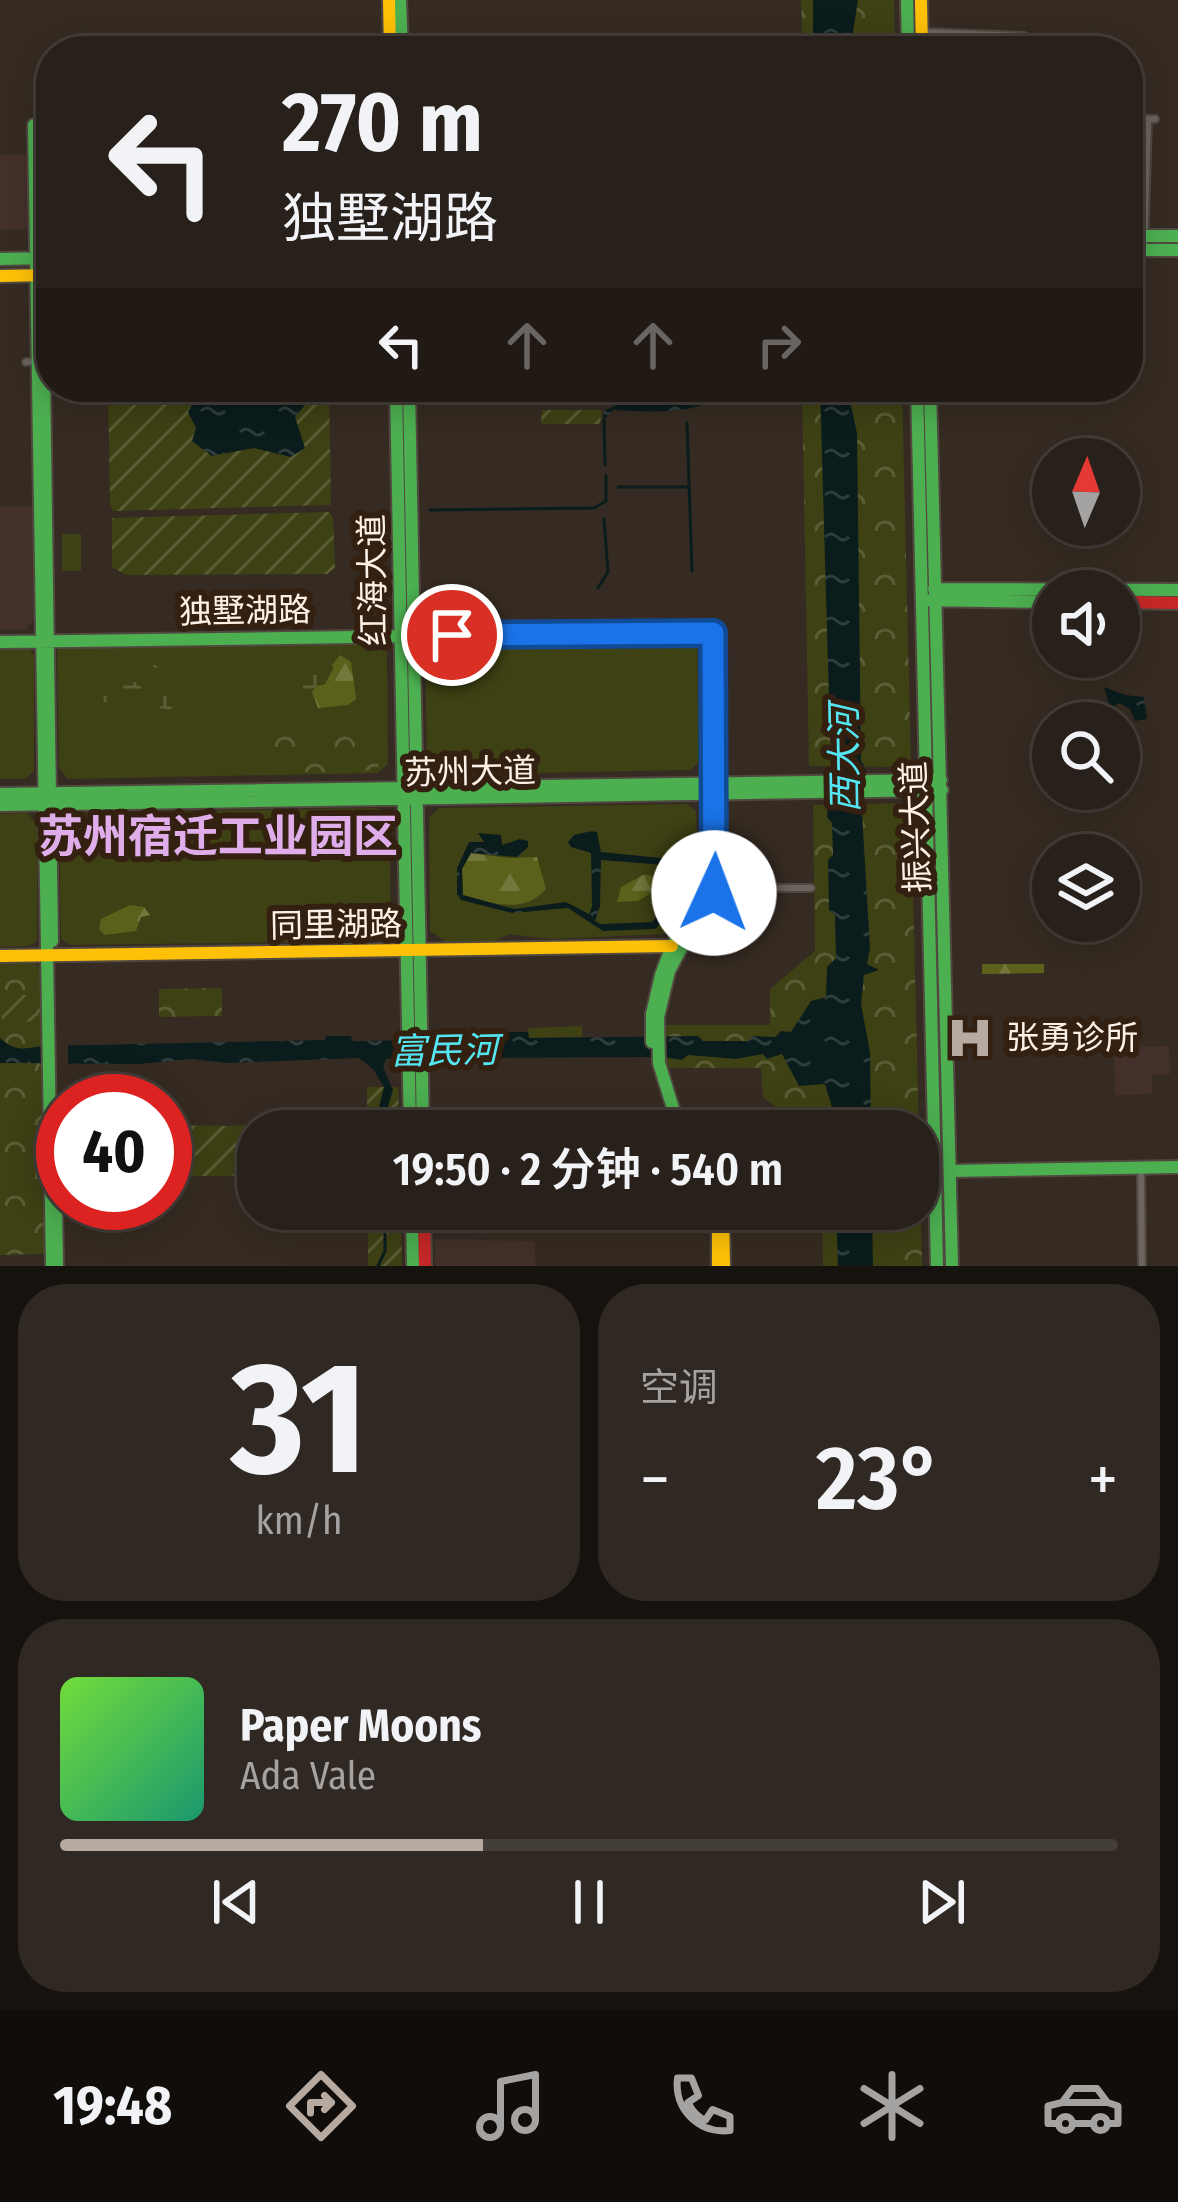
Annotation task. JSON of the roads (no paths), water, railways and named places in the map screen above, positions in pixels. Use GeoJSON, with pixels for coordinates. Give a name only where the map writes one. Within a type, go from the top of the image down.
{"type":"FeatureCollection","features":[{"type":"Feature","properties":{"kind":"street"},"geometry":{"type":"LineString","coordinates":[[389,0],[390,36]]}},
{"type":"Feature","properties":{"kind":"street"},"geometry":{"type":"LineString","coordinates":[[400,0],[401,36]]}},
{"type":"Feature","properties":{"kind":"street"},"geometry":{"type":"LineString","coordinates":[[907,0],[908,36]]}},
{"type":"Feature","properties":{"kind":"street"},"geometry":{"type":"LineString","coordinates":[[921,0],[922,36]]}},
{"type":"Feature","properties":{"kind":"street"},"geometry":{"type":"LineString","coordinates":[[922,32],[1024,36]]}},
{"type":"Feature","properties":{"kind":"street"},"geometry":{"type":"LineString","coordinates":[[1143,119],[1152,119],[1145,243]]}},
{"type":"Feature","properties":{"kind":"street"},"geometry":{"type":"LineString","coordinates":[[1145,243],[1178,236]]}},
{"type":"Feature","properties":{"kind":"street"},"geometry":{"type":"LineString","coordinates":[[1145,243],[1178,250]]}},
{"type":"Feature","properties":{"kind":"street"},"geometry":{"type":"LineString","coordinates":[[0,260],[36,259]]}},
{"type":"Feature","properties":{"kind":"street"},"geometry":{"type":"LineString","coordinates":[[0,276],[36,275]]}},
{"type":"Feature","properties":{"kind":"street"},"geometry":{"type":"LineString","coordinates":[[37,402],[54,1266]]}},
{"type":"Feature","properties":{"kind":"street","name":"红海大道"},"geometry":{"type":"LineString","coordinates":[[396,402],[407,636]]}},
{"type":"Feature","properties":{"kind":"street","name":"红海大道"},"geometry":{"type":"LineString","coordinates":[[409,402],[407,636],[420,1110]]}},
{"type":"Feature","properties":{"kind":"street","name":"振兴大道"},"geometry":{"type":"LineString","coordinates":[[918,402],[942,785],[952,1266]]}},
{"type":"Feature","properties":{"kind":"street","name":"振兴大道"},"geometry":{"type":"LineString","coordinates":[[930,402],[925,785],[937,1266]]}},
{"type":"Feature","properties":{"kind":"street"},"geometry":{"type":"LineString","coordinates":[[929,595],[1178,590]]}},
{"type":"Feature","properties":{"kind":"street"},"geometry":{"type":"LineString","coordinates":[[929,595],[1032,601]]}},
{"type":"Feature","properties":{"kind":"street"},"geometry":{"type":"LineString","coordinates":[[1140,602],[1178,603]]}},
{"type":"Feature","properties":{"kind":"street","name":"独墅湖路"},"geometry":{"type":"LineString","coordinates":[[0,642],[707,632],[712,787]]}},
{"type":"Feature","properties":{"kind":"street","name":"苏州大道"},"geometry":{"type":"LineString","coordinates":[[0,805],[47,799],[942,785]]}},
{"type":"Feature","properties":{"kind":"street"},"geometry":{"type":"LineString","coordinates":[[654,1036],[664,983],[712,888],[712,787]]}},
{"type":"Feature","properties":{"kind":"street","name":"苏州大道"},"geometry":{"type":"LineString","coordinates":[[0,794],[47,799]]}},
{"type":"Feature","properties":{"kind":"street"},"geometry":{"type":"LineString","coordinates":[[712,888],[811,888]]}},
{"type":"Feature","properties":{"kind":"street"},"geometry":{"type":"LineString","coordinates":[[669,1110],[656,1074],[656,992],[672,946],[712,888]]}},
{"type":"Feature","properties":{"kind":"street","name":"同里湖路"},"geometry":{"type":"LineString","coordinates":[[0,956],[672,946]]}},
{"type":"Feature","properties":{"kind":"street","name":"红海大道"},"geometry":{"type":"LineString","coordinates":[[412,1110],[416,1079]]}},
{"type":"Feature","properties":{"kind":"street"},"geometry":{"type":"LineString","coordinates":[[950,1171],[1178,1167]]}},
{"type":"Feature","properties":{"kind":"street"},"geometry":{"type":"LineString","coordinates":[[1141,1174],[1142,1266]]}},
{"type":"Feature","properties":{"kind":"street"},"geometry":{"type":"LineString","coordinates":[[412,1230],[413,1266]]}},
{"type":"Feature","properties":{"kind":"street"},"geometry":{"type":"LineString","coordinates":[[424,1230],[425,1266]]}},
{"type":"Feature","properties":{"kind":"street"},"geometry":{"type":"LineString","coordinates":[[720,1230],[721,1266]]}},
{"type":"Feature","properties":{"kind":"water"},"geometry":{"type":"Polygon","coordinates":[[[813,0],[858,0],[852,36],[813,36],[813,0]]]}},
{"type":"Feature","properties":{"kind":"water"},"geometry":{"type":"Polygon","coordinates":[[[194,402],[306,402],[295,417],[305,448],[291,457],[254,448],[212,456],[192,441],[196,428],[188,412],[194,402]]]}},
{"type":"Feature","properties":{"kind":"water"},"geometry":{"type":"Polygon","coordinates":[[[709,402],[678,410],[613,410],[603,421],[604,411],[621,403],[709,402]]]}},
{"type":"Feature","properties":{"kind":"water"},"geometry":{"type":"Polygon","coordinates":[[[820,402],[850,402],[857,433],[861,761],[868,787],[862,813],[867,964],[879,970],[864,975],[861,1004],[870,1052],[871,1110],[833,1110],[825,1084],[799,1086],[782,1054],[767,1059],[763,1054],[736,1059],[688,1055],[682,1060],[479,1058],[474,1053],[471,1058],[386,1059],[383,1067],[393,1090],[387,1110],[379,1107],[384,1087],[359,1058],[0,1063],[0,1038],[25,1048],[325,1040],[326,1036],[351,1036],[352,1041],[435,1040],[442,1033],[502,1038],[503,1032],[528,1032],[529,1038],[698,1036],[703,1041],[748,1041],[754,1036],[775,1037],[781,1031],[791,1032],[811,1001],[826,997],[827,967],[836,958],[835,915],[829,910],[832,823],[827,817],[831,767],[820,402]]]}},
{"type":"Feature","properties":{"kind":"water"},"geometry":{"type":"Polygon","coordinates":[[[1104,687],[1144,697],[1147,719],[1140,720],[1140,702],[1108,702],[1104,687]]]}},
{"type":"Feature","properties":{"kind":"water"},"geometry":{"type":"Polygon","coordinates":[[[597,832],[601,852],[681,860],[677,840],[689,869],[686,889],[655,929],[603,931],[568,908],[512,913],[461,900],[457,894],[457,868],[469,842],[484,842],[478,833],[501,835],[502,845],[520,839],[528,841],[528,847],[517,857],[471,853],[462,869],[463,895],[514,909],[566,902],[589,914],[591,853],[571,847],[568,842],[574,835],[597,832]],[[601,860],[595,921],[652,922],[681,889],[685,870],[601,860]]]}},
{"type":"Feature","properties":{"kind":"water"},"geometry":{"type":"Polygon","coordinates":[[[837,1230],[872,1230],[873,1266],[838,1266],[837,1230]]]}},
{"type":"Feature","properties":{"kind":"waterway"},"geometry":{"type":"LineString","coordinates":[[604,421],[605,465]]}},
{"type":"Feature","properties":{"kind":"waterway"},"geometry":{"type":"LineString","coordinates":[[687,423],[692,571]]}},
{"type":"Feature","properties":{"kind":"waterway"},"geometry":{"type":"LineString","coordinates":[[430,510],[594,508],[606,501],[606,475]]}},
{"type":"Feature","properties":{"kind":"waterway"},"geometry":{"type":"LineString","coordinates":[[618,487],[688,487]]}},
{"type":"Feature","properties":{"kind":"waterway"},"geometry":{"type":"LineString","coordinates":[[598,588],[608,572],[604,519]]}},
{"type":"Feature","properties":{"kind":"waterway"},"geometry":{"type":"LineString","coordinates":[[378,1266],[385,1251],[385,1230]]}},
{"type":"Feature","properties":{"kind":"place","name":"张勇诊所"},"geometry":{"type":"Point","coordinates":[970,1038]}},
{"type":"Feature","properties":{"kind":"district","name":"苏州宿迁工业园区"},"geometry":{"type":"Point","coordinates":[218,837]}},
{"type":"Feature","properties":{"kind":"water label","name":"西大河"},"geometry":{"type":"Point","coordinates":[845,759]}},
{"type":"Feature","properties":{"kind":"water label","name":"富民河"},"geometry":{"type":"Point","coordinates":[444,1051]}}]}
